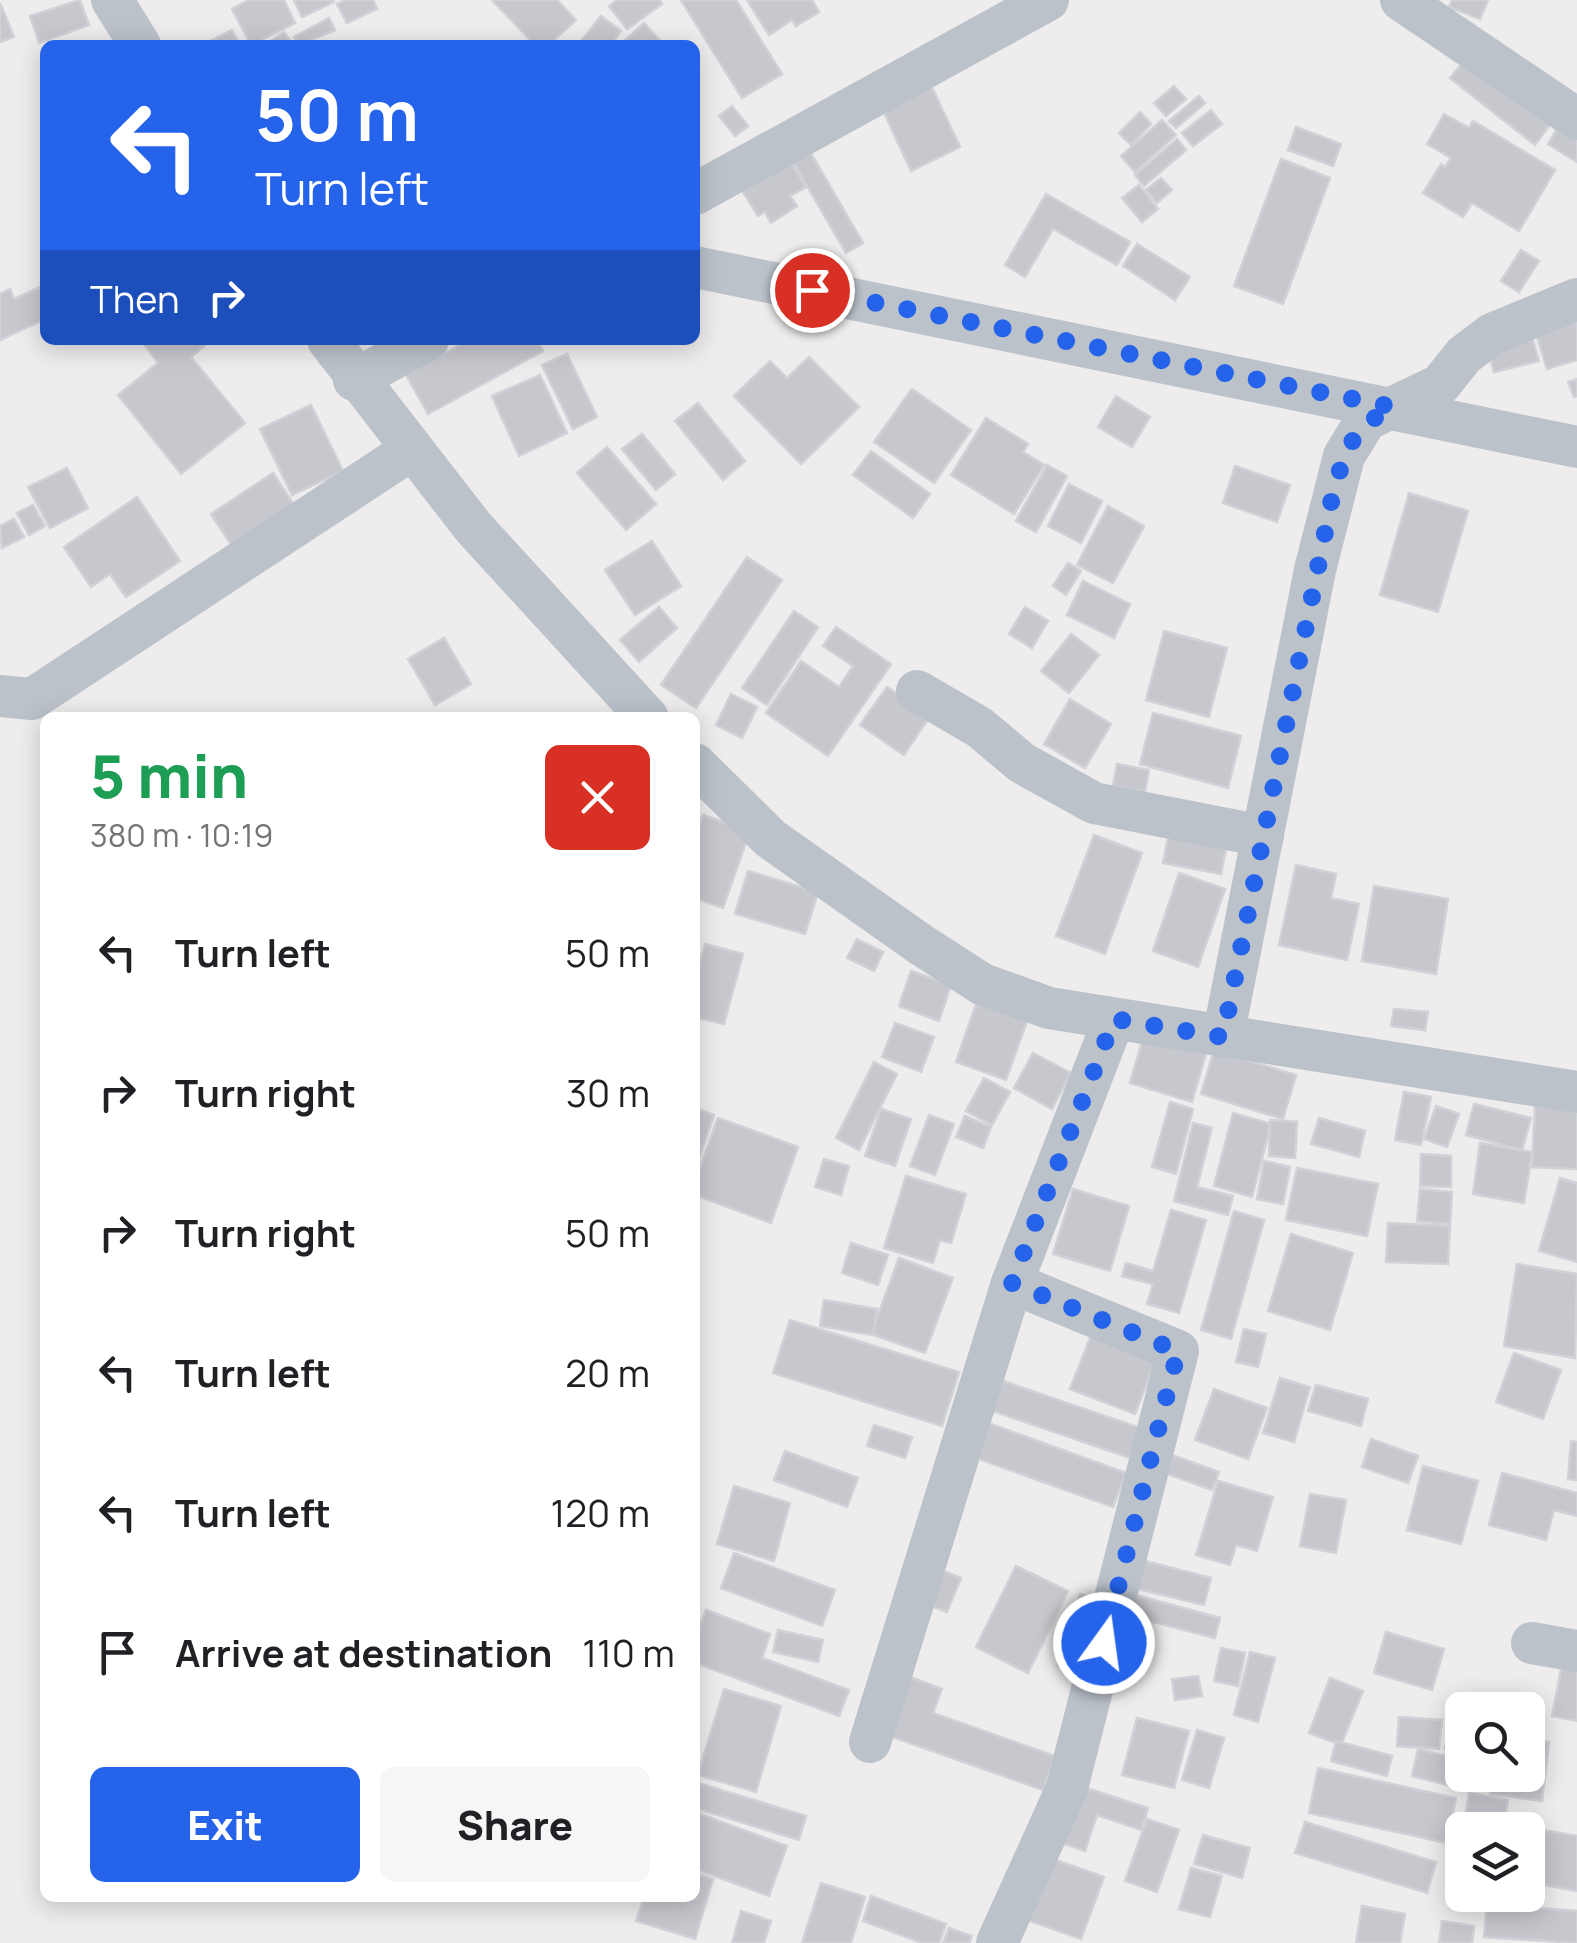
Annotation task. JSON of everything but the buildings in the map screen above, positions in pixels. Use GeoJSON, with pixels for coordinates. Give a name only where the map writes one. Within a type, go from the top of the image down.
{"type":"FeatureCollection","features":[{"type":"Feature","properties":{"kind":"street"},"geometry":{"type":"LineString","coordinates":[[112,0],[137,40]]}},
{"type":"Feature","properties":{"kind":"street"},"geometry":{"type":"LineString","coordinates":[[700,191],[1048,0]]}},
{"type":"Feature","properties":{"kind":"street"},"geometry":{"type":"LineString","coordinates":[[1402,0],[1577,119]]}},
{"type":"Feature","properties":{"kind":"street"},"geometry":{"type":"LineString","coordinates":[[700,268],[1577,447]]}},
{"type":"Feature","properties":{"kind":"street"},"geometry":{"type":"LineString","coordinates":[[1223,1037],[1315,570],[1344,456],[1366,420],[1440,385],[1464,355],[1492,334],[1577,299]]}},
{"type":"Feature","properties":{"kind":"street"},"geometry":{"type":"LineString","coordinates":[[331,345],[354,380],[474,528],[643,712]]}},
{"type":"Feature","properties":{"kind":"street"},"geometry":{"type":"LineString","coordinates":[[354,380],[419,345]]}},
{"type":"Feature","properties":{"kind":"street"},"geometry":{"type":"LineString","coordinates":[[0,696],[32,699],[411,450]]}},
{"type":"Feature","properties":{"kind":"street"},"geometry":{"type":"LineString","coordinates":[[917,691],[979,727],[1022,762],[1094,803],[1263,836]]}},
{"type":"Feature","properties":{"kind":"street"},"geometry":{"type":"LineString","coordinates":[[700,769],[771,839],[982,984],[1049,1008],[1577,1092]]}},
{"type":"Feature","properties":{"kind":"street"},"geometry":{"type":"LineString","coordinates":[[870,1742],[1012,1283],[1114,1019]]}},
{"type":"Feature","properties":{"kind":"street"},"geometry":{"type":"LineString","coordinates":[[997,1943],[1067,1788],[1178,1351],[1012,1283]]}},
{"type":"Feature","properties":{"kind":"street"},"geometry":{"type":"LineString","coordinates":[[1532,1642],[1577,1651]]}},
{"type":"Feature","properties":{"kind":"route"},"geometry":{"type":"LineString","coordinates":[[812,290],[1394,407],[1366,420],[1356,434],[1344,456],[1332,498],[1223,1037],[1114,1019],[1012,1283],[1178,1351],[1104,1643]]}}]}
